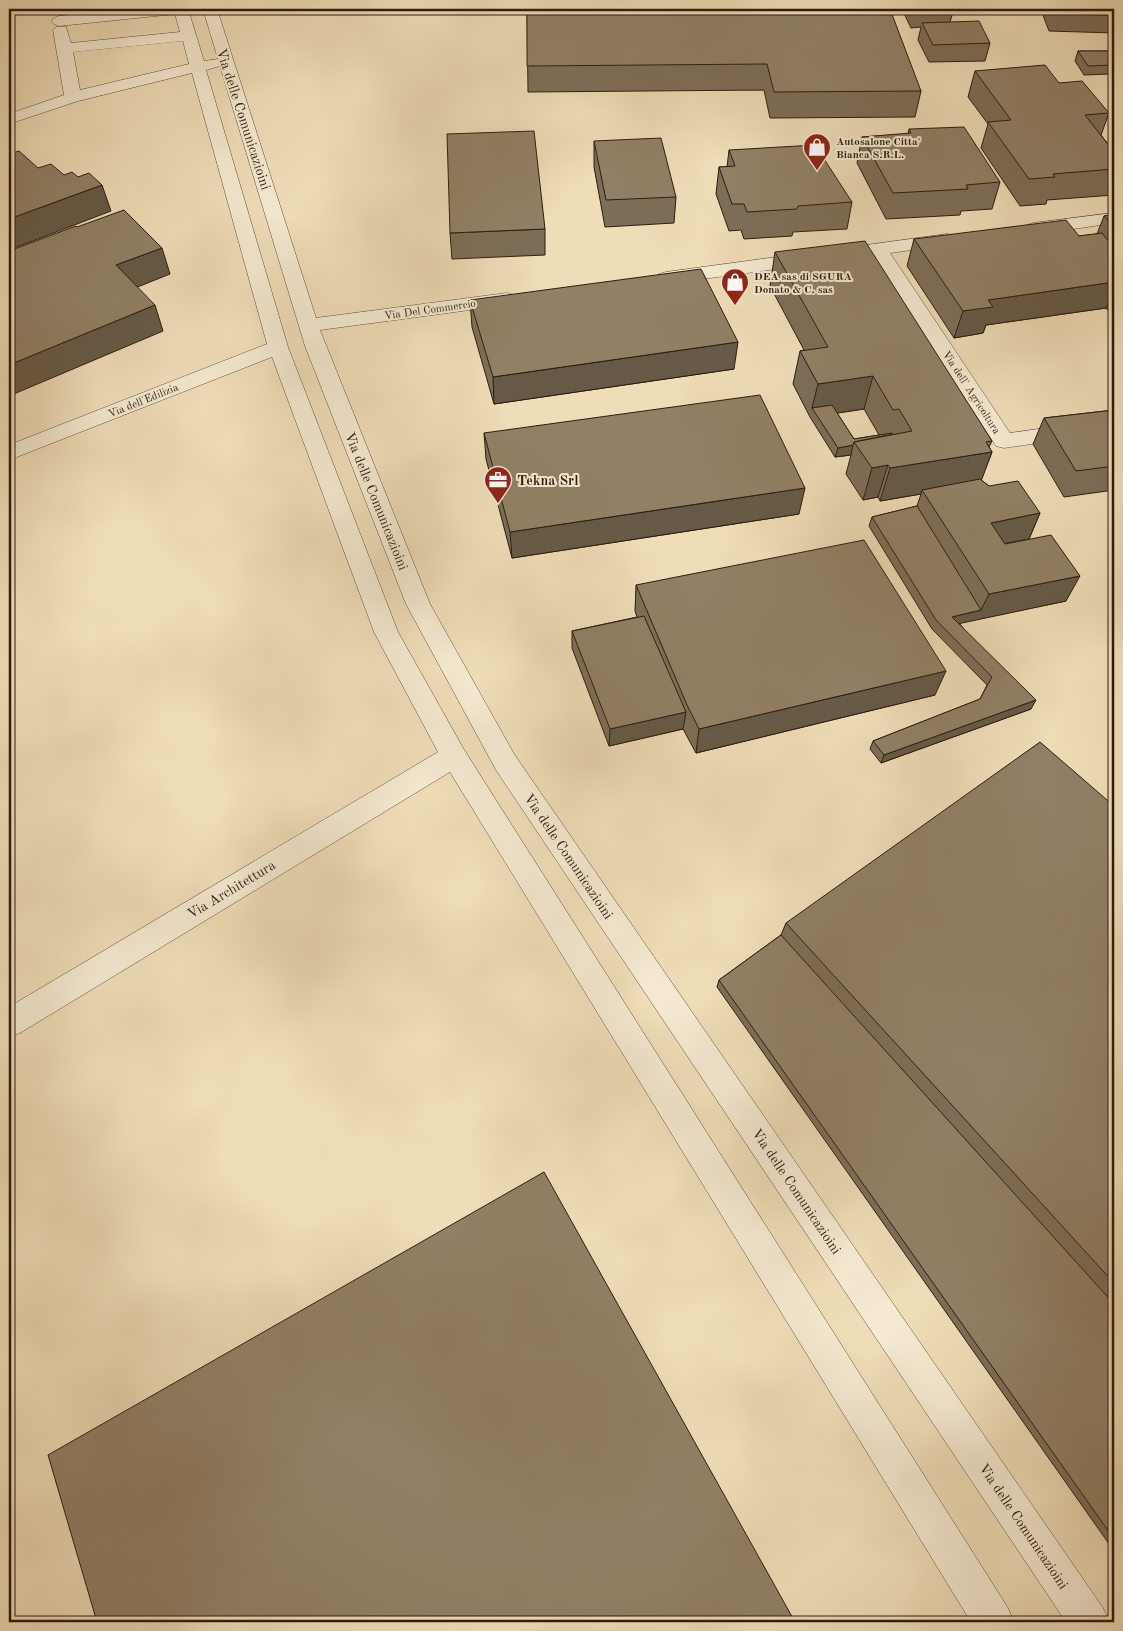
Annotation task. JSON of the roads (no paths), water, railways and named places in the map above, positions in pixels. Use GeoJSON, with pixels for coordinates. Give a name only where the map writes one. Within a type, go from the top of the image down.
{"type":"FeatureCollection","features":[{"type":"Feature","properties":{"kind":"street"},"geometry":{"type":"LineString","coordinates":[[73,97],[58,15],[177,9]]}},
{"type":"Feature","properties":{"kind":"street","name":"Via delle Comunicazioini"},"geometry":{"type":"LineString","coordinates":[[181,9],[278,347],[386,632],[454,756],[994,1622]]}},
{"type":"Feature","properties":{"kind":"street","name":"Via delle Comunicazioini"},"geometry":{"type":"LineString","coordinates":[[210,9],[316,346],[418,604],[506,762],[1089,1622]]}},
{"type":"Feature","properties":{"kind":"street"},"geometry":{"type":"LineString","coordinates":[[64,48],[189,36]]}},
{"type":"Feature","properties":{"kind":"street"},"geometry":{"type":"LineString","coordinates":[[9,119],[73,97],[226,61]]}},
{"type":"Feature","properties":{"kind":"street"},"geometry":{"type":"LineString","coordinates":[[1016,232],[1114,218]]}},
{"type":"Feature","properties":{"kind":"street"},"geometry":{"type":"LineString","coordinates":[[653,280],[967,238]]}},
{"type":"Feature","properties":{"kind":"street","name":"Via dell' Agricoltura"},"geometry":{"type":"LineString","coordinates":[[878,250],[1004,441],[1114,425]]}},
{"type":"Feature","properties":{"kind":"street","name":"Via Del Commercio"},"geometry":{"type":"LineString","coordinates":[[310,325],[526,296]]}},
{"type":"Feature","properties":{"kind":"street","name":"Via dell'Edilizia"},"geometry":{"type":"LineString","coordinates":[[9,453],[278,347]]}},
{"type":"Feature","properties":{"kind":"street","name":"Via Architettura"},"geometry":{"type":"LineString","coordinates":[[9,1022],[454,756]]}},
{"type":"Feature","properties":{"kind":"place","name":"Autosalone Citta' Bianca S.R.L."},"geometry":{"type":"Point","coordinates":[817,171]}},
{"type":"Feature","properties":{"kind":"place","name":"DEA sas di SGURA Donato & C. sas"},"geometry":{"type":"Point","coordinates":[735,306]}},
{"type":"Feature","properties":{"kind":"place","name":"Tekna Srl"},"geometry":{"type":"Point","coordinates":[498,504]}}]}
